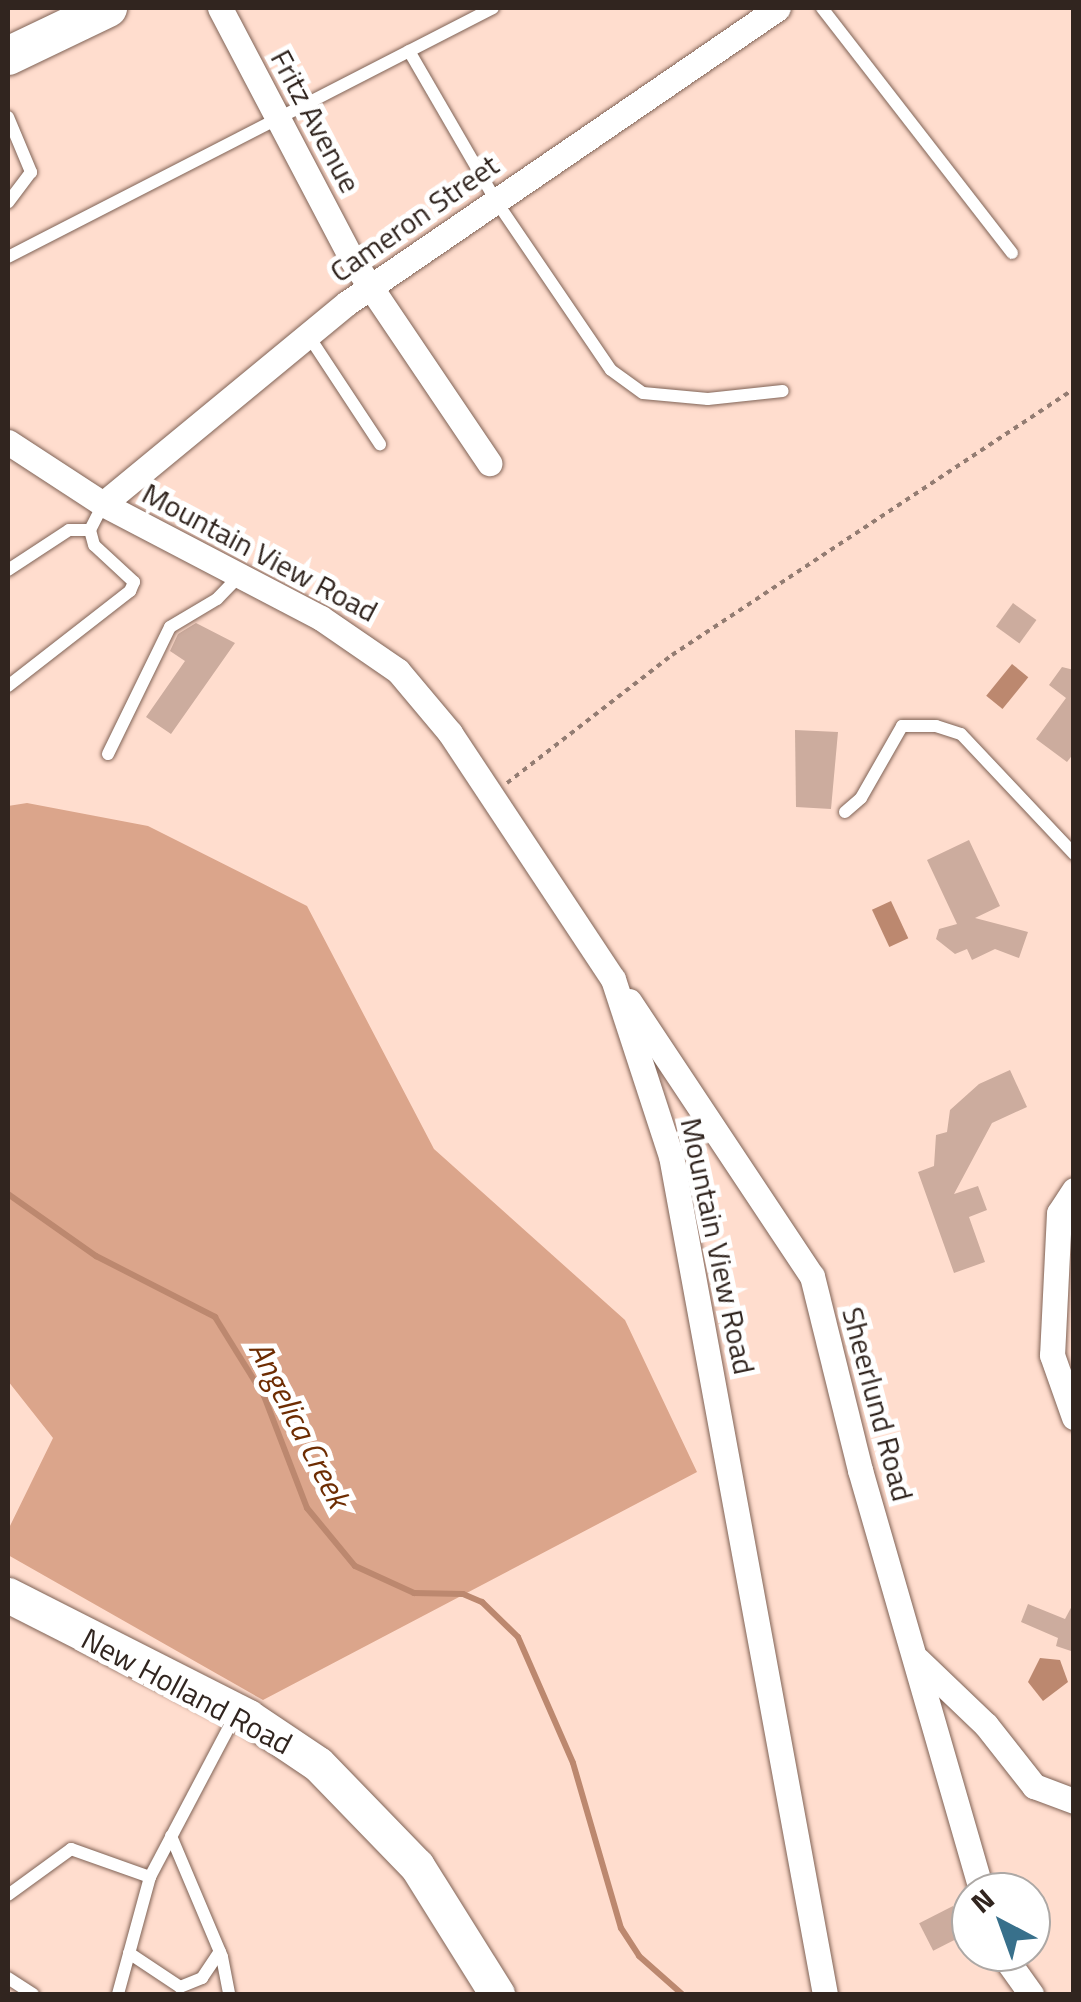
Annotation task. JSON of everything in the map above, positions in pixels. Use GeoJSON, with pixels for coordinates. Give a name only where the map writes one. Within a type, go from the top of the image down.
{"type":"FeatureCollection","features":[{"type":"Feature","properties":{"kind":"main road"},"geometry":{"type":"LineString","coordinates":[[8,56],[108,8]]}},
{"type":"Feature","properties":{"kind":"main road","name":"New Holland Road"},"geometry":{"type":"LineString","coordinates":[[8,1595],[237,1712],[318,1764],[382,1824],[439,1895],[497,1994]]}},
{"type":"Feature","properties":{"kind":"street","name":"Fritz Avenue"},"geometry":{"type":"LineString","coordinates":[[220,8],[372,286],[490,463]]}},
{"type":"Feature","properties":{"kind":"street","name":"Cameron Street"},"geometry":{"type":"LineString","coordinates":[[102,504],[372,286],[778,8]]}},
{"type":"Feature","properties":{"kind":"street","name":"Mountain View Road"},"geometry":{"type":"LineString","coordinates":[[8,442],[102,504],[362,642],[398,671],[492,796],[613,978],[671,1156],[824,1994]]}},
{"type":"Feature","properties":{"kind":"street","name":"Sheerlund Road"},"geometry":{"type":"LineString","coordinates":[[613,978],[812,1276],[976,1872]]}},
{"type":"Feature","properties":{"kind":"street"},"geometry":{"type":"LineString","coordinates":[[1072,1193],[1059,1213],[1052,1355],[1074,1417]]}},
{"type":"Feature","properties":{"kind":"street"},"geometry":{"type":"LineString","coordinates":[[916,1658],[986,1725],[1034,1786],[1074,1802]]}},
{"type":"Feature","properties":{"kind":"street"},"geometry":{"type":"LineString","coordinates":[[1015,1972],[1031,1994]]}},
{"type":"Feature","properties":{"kind":"lane"},"geometry":{"type":"LineString","coordinates":[[8,257],[493,8]]}},
{"type":"Feature","properties":{"kind":"lane"},"geometry":{"type":"LineString","coordinates":[[822,8],[1012,252]]}},
{"type":"Feature","properties":{"kind":"lane"},"geometry":{"type":"LineString","coordinates":[[409,51],[496,201],[611,370],[643,393],[708,399],[783,392]]}},
{"type":"Feature","properties":{"kind":"lane"},"geometry":{"type":"LineString","coordinates":[[8,117],[31,172],[8,202]]}},
{"type":"Feature","properties":{"kind":"lane"},"geometry":{"type":"LineString","coordinates":[[308,335],[380,444]]}},
{"type":"Feature","properties":{"kind":"lane"},"geometry":{"type":"LineString","coordinates":[[8,686],[130,591],[134,582],[94,545],[90,530],[102,504]]}},
{"type":"Feature","properties":{"kind":"lane"},"geometry":{"type":"LineString","coordinates":[[8,570],[69,530],[90,530]]}},
{"type":"Feature","properties":{"kind":"lane"},"geometry":{"type":"LineString","coordinates":[[108,754],[170,627],[196,606],[217,599],[240,575]]}},
{"type":"Feature","properties":{"kind":"lane"},"geometry":{"type":"LineString","coordinates":[[845,812],[861,798],[902,726],[936,726],[961,734],[1074,854]]}},
{"type":"Feature","properties":{"kind":"lane"},"geometry":{"type":"LineString","coordinates":[[118,1994],[150,1877],[237,1712]]}},
{"type":"Feature","properties":{"kind":"lane"},"geometry":{"type":"LineString","coordinates":[[171,1836],[220,1952],[229,1994]]}},
{"type":"Feature","properties":{"kind":"lane"},"geometry":{"type":"LineString","coordinates":[[8,1895],[71,1849],[150,1877]]}},
{"type":"Feature","properties":{"kind":"lane"},"geometry":{"type":"LineString","coordinates":[[129,1954],[180,1987],[202,1978],[220,1952]]}},
{"type":"Feature","properties":{"kind":"lane"},"geometry":{"type":"LineString","coordinates":[[8,1978],[33,1994]]}},
{"type":"Feature","properties":{"kind":"path"},"geometry":{"type":"LineString","coordinates":[[492,796],[672,655],[1074,389]]}},
{"type":"Feature","properties":{"kind":"shaded area"},"geometry":{"type":"Polygon","coordinates":[[[1012,664],[1028,677],[1003,709],[986,696],[1012,664]]]}},
{"type":"Feature","properties":{"kind":"shaded area"},"geometry":{"type":"Polygon","coordinates":[[[27,803],[148,826],[307,906],[434,1149],[625,1320],[697,1472],[263,1700],[8,1555],[8,1530],[53,1438],[8,1381],[8,806],[27,803]]]}},
{"type":"Feature","properties":{"kind":"shaded area"},"geometry":{"type":"Polygon","coordinates":[[[891,901],[908,938],[889,947],[872,910],[891,901]]]}},
{"type":"Feature","properties":{"kind":"shaded area"},"geometry":{"type":"Polygon","coordinates":[[[1040,1658],[1060,1660],[1068,1682],[1043,1701],[1028,1682],[1040,1658]]]}},
{"type":"Feature","properties":{"kind":"building"},"geometry":{"type":"Polygon","coordinates":[[[1013,603],[1036,620],[1019,644],[996,626],[1013,603]]]}},
{"type":"Feature","properties":{"kind":"building"},"geometry":{"type":"Polygon","coordinates":[[[196,623],[235,643],[171,734],[146,717],[185,661],[170,651],[178,634],[196,623]]]}},
{"type":"Feature","properties":{"kind":"building"},"geometry":{"type":"Polygon","coordinates":[[[1062,667],[1074,670],[1074,753],[1067,762],[1036,739],[1066,698],[1049,685],[1062,667]]]}},
{"type":"Feature","properties":{"kind":"building"},"geometry":{"type":"Polygon","coordinates":[[[795,730],[838,732],[831,809],[796,807],[795,730]]]}},
{"type":"Feature","properties":{"kind":"building"},"geometry":{"type":"Polygon","coordinates":[[[969,840],[1000,906],[975,918],[1028,932],[1019,958],[995,949],[972,960],[967,949],[955,954],[936,939],[939,929],[957,924],[927,860],[969,840]]]}},
{"type":"Feature","properties":{"kind":"building"},"geometry":{"type":"Polygon","coordinates":[[[1010,1070],[1027,1107],[992,1123],[954,1194],[978,1186],[987,1210],[969,1217],[985,1262],[954,1273],[918,1172],[934,1166],[936,1135],[947,1132],[950,1110],[979,1084],[1010,1070]]]}},
{"type":"Feature","properties":{"kind":"building"},"geometry":{"type":"Polygon","coordinates":[[[1074,1602],[1074,1652],[1056,1646],[1058,1638],[1021,1622],[1028,1604],[1065,1619],[1074,1602]]]}},
{"type":"Feature","properties":{"kind":"building"},"geometry":{"type":"Polygon","coordinates":[[[951,1907],[951,1942],[933,1951],[919,1923],[951,1907]]]}},
{"type":"Feature","properties":{"kind":"waterway","name":"Angelica Creek"},"geometry":{"type":"LineString","coordinates":[[8,1194],[96,1256],[215,1317],[264,1396],[307,1508],[355,1566],[414,1593],[463,1594],[482,1602],[518,1637],[573,1763],[621,1928],[639,1956],[682,1994]]}}]}
